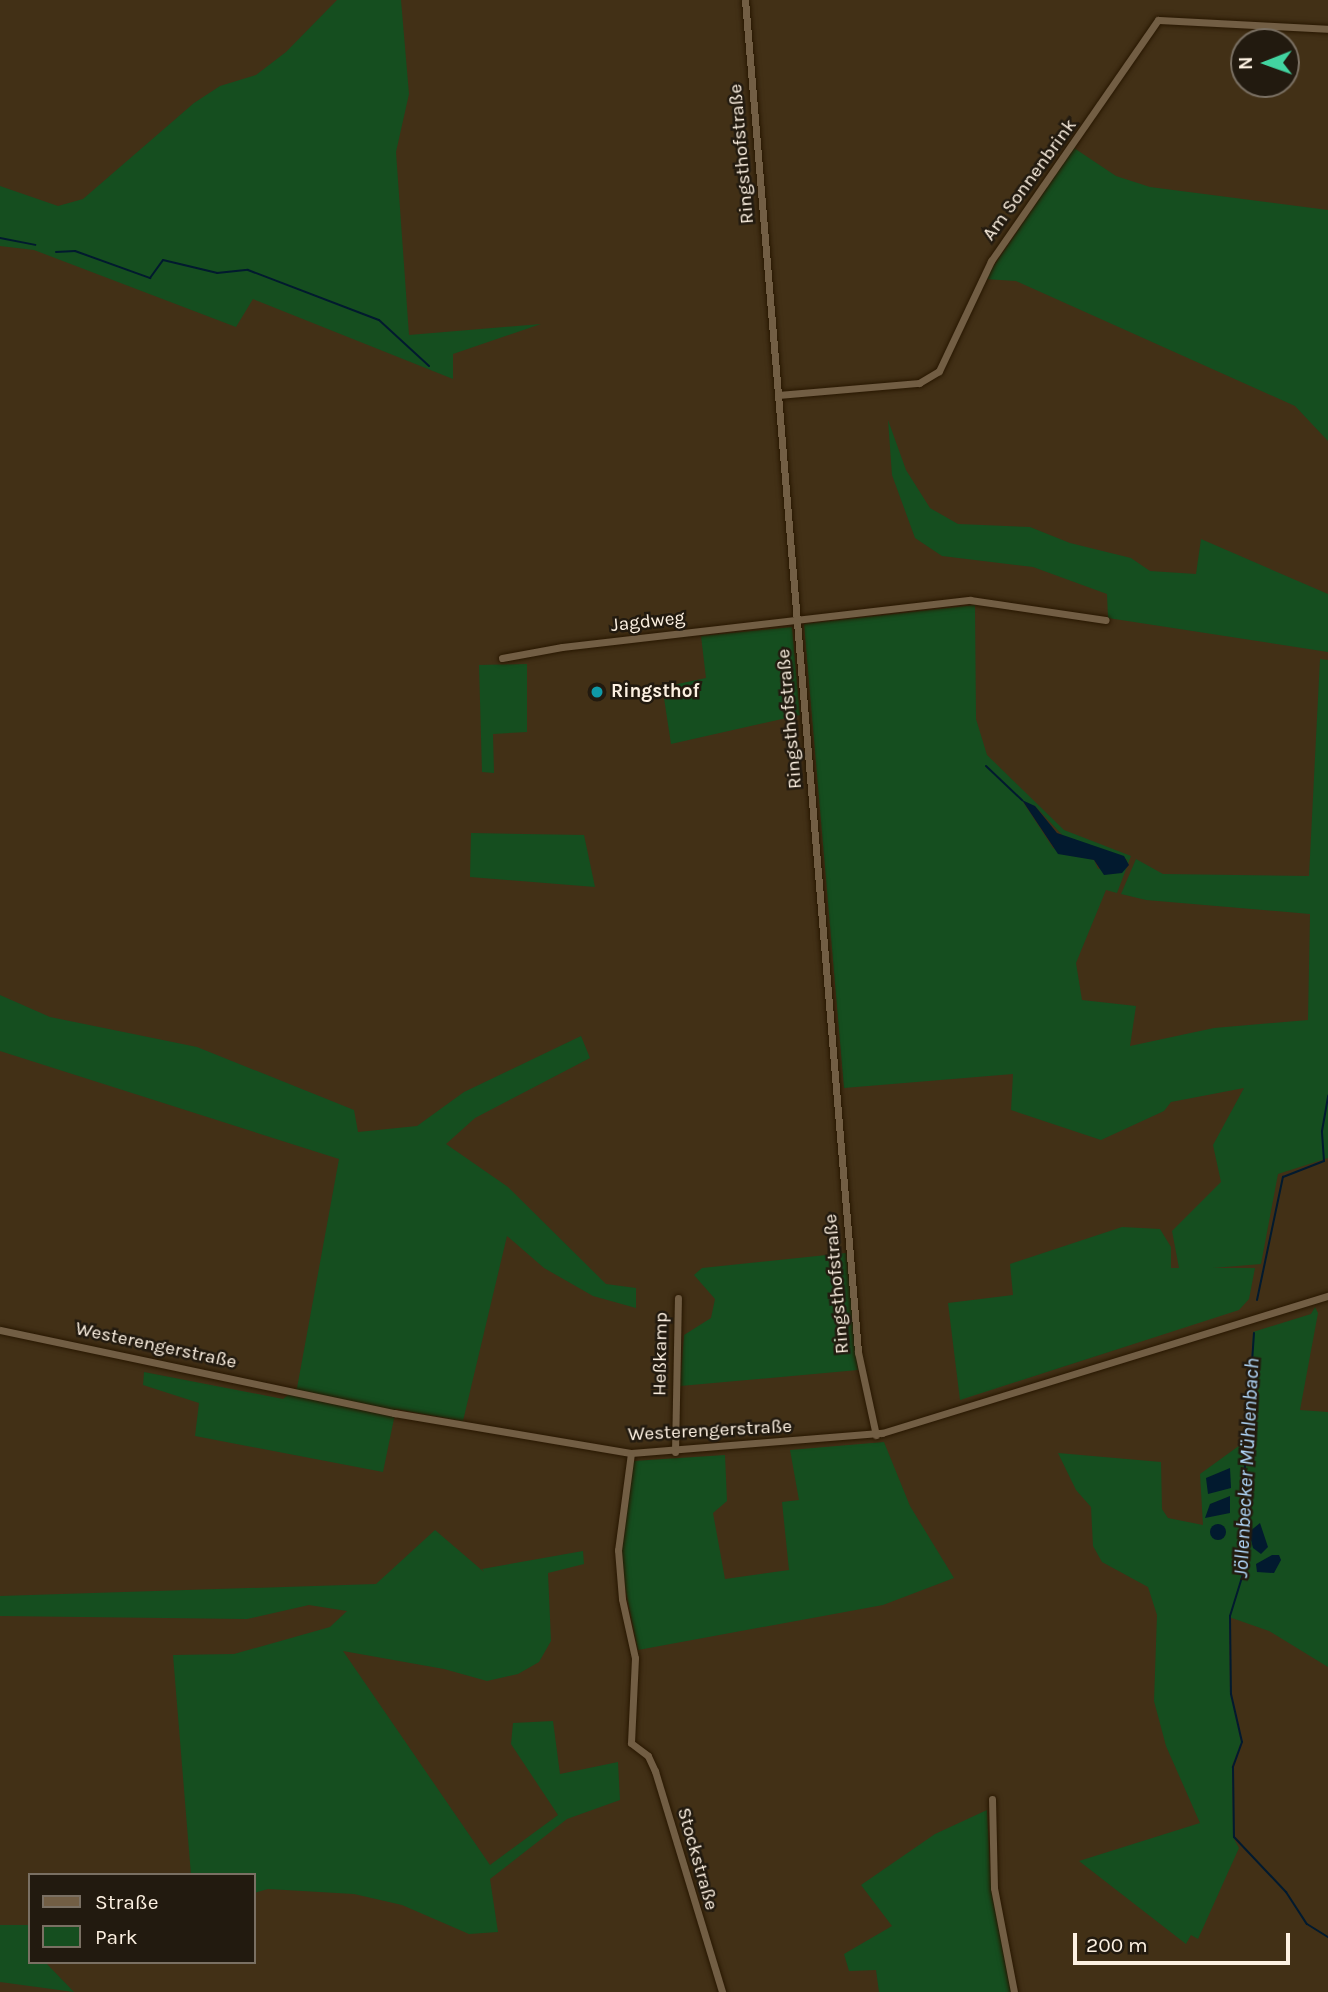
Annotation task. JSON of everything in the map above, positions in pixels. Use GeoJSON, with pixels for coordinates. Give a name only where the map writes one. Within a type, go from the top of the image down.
{"type":"FeatureCollection","features":[{"type":"Feature","properties":{"kind":"street","name":"Ringsthofstraße"},"geometry":{"type":"LineString","coordinates":[[746,0],[858,1352],[876,1434]]}},
{"type":"Feature","properties":{"kind":"street","name":"Am Sonnenbrink"},"geometry":{"type":"LineString","coordinates":[[778,394],[919,383],[939,371],[991,261],[1164,18],[1328,29]]}},
{"type":"Feature","properties":{"kind":"street","name":"Jagdweg"},"geometry":{"type":"LineString","coordinates":[[502,658],[562,647],[970,600],[1106,620]]}},
{"type":"Feature","properties":{"kind":"street","name":"Westerengerstraße"},"geometry":{"type":"LineString","coordinates":[[0,1330],[394,1413],[631,1453],[675,1452],[876,1434],[1328,1296]]}},
{"type":"Feature","properties":{"kind":"street","name":"Heßkamp"},"geometry":{"type":"LineString","coordinates":[[675,1452],[678,1298]]}},
{"type":"Feature","properties":{"kind":"street","name":"Stockstraße"},"geometry":{"type":"LineString","coordinates":[[631,1453],[618,1550],[622,1599],[635,1658],[631,1743],[649,1756],[655,1771],[722,1992]]}},
{"type":"Feature","properties":{"kind":"street"},"geometry":{"type":"LineString","coordinates":[[992,1799],[994,1888],[1014,1992]]}},
{"type":"Feature","properties":{"kind":"green space"},"geometry":{"type":"Polygon","coordinates":[[[337,0],[401,0],[409,94],[396,152],[409,335],[541,324],[453,354],[453,379],[253,299],[236,327],[34,250],[0,246],[0,186],[58,206],[83,199],[194,103],[220,86],[256,75],[286,52],[337,0]]]}},
{"type":"Feature","properties":{"kind":"green space"},"geometry":{"type":"Polygon","coordinates":[[[1074,148],[1116,176],[1150,187],[1328,210],[1328,441],[1295,406],[1016,281],[985,279],[1074,148]]]}},
{"type":"Feature","properties":{"kind":"green space"},"geometry":{"type":"Polygon","coordinates":[[[888,420],[906,470],[930,508],[958,524],[1030,527],[1070,543],[1131,558],[1150,571],[1196,574],[1201,539],[1328,594],[1328,652],[1108,618],[1107,594],[1033,567],[942,556],[915,538],[892,475],[888,420]]]}},
{"type":"Feature","properties":{"kind":"green space"},"geometry":{"type":"Polygon","coordinates":[[[975,605],[976,719],[987,755],[1064,830],[1131,856],[1117,893],[1106,890],[1076,963],[1082,1000],[1136,1006],[1130,1046],[1214,1028],[1308,1020],[1310,914],[1146,900],[1121,894],[1136,859],[1163,874],[1309,876],[1320,659],[1328,660],[1328,1158],[1278,1174],[1261,1264],[1213,1268],[1255,1268],[1249,1299],[1239,1310],[960,1400],[948,1303],[1013,1295],[1010,1264],[1122,1227],[1160,1229],[1171,1247],[1171,1268],[1179,1268],[1172,1231],[1221,1182],[1213,1145],[1244,1088],[1171,1102],[1164,1111],[1101,1140],[1011,1110],[1013,1074],[844,1088],[804,624],[975,605]],[[1023,802],[1053,848],[1094,860],[1098,869],[1128,860],[1065,838],[1035,806],[1023,802]]]}},
{"type":"Feature","properties":{"kind":"green space"},"geometry":{"type":"Polygon","coordinates":[[[792,627],[800,715],[671,744],[664,698],[668,686],[706,678],[701,636],[792,627]]]}},
{"type":"Feature","properties":{"kind":"green space"},"geometry":{"type":"Polygon","coordinates":[[[527,664],[527,732],[493,734],[494,773],[482,772],[479,665],[527,664]]]}},
{"type":"Feature","properties":{"kind":"green space"},"geometry":{"type":"Polygon","coordinates":[[[471,833],[584,835],[595,887],[470,877],[471,833]]]}},
{"type":"Feature","properties":{"kind":"green space"},"geometry":{"type":"Polygon","coordinates":[[[0,995],[50,1017],[197,1047],[354,1110],[358,1132],[417,1126],[464,1092],[581,1036],[590,1058],[475,1118],[446,1144],[508,1187],[606,1284],[636,1288],[636,1308],[593,1296],[544,1268],[507,1236],[463,1421],[396,1409],[383,1472],[195,1436],[199,1403],[143,1385],[144,1372],[283,1399],[297,1388],[339,1159],[0,1051],[0,995]]]}},
{"type":"Feature","properties":{"kind":"green space"},"geometry":{"type":"Polygon","coordinates":[[[846,1253],[858,1370],[680,1386],[684,1335],[711,1318],[715,1299],[694,1275],[702,1268],[846,1253]]]}},
{"type":"Feature","properties":{"kind":"green space"},"geometry":{"type":"Polygon","coordinates":[[[1315,1307],[1318,1313],[1300,1410],[1328,1412],[1328,1667],[1269,1631],[1229,1617],[1230,1694],[1241,1742],[1232,1766],[1233,1837],[1239,1848],[1198,1939],[1191,1935],[1186,1944],[1079,1861],[1200,1823],[1166,1746],[1154,1701],[1157,1615],[1148,1587],[1102,1562],[1093,1546],[1091,1507],[1076,1490],[1058,1453],[1161,1462],[1162,1509],[1168,1518],[1203,1525],[1200,1474],[1247,1440],[1253,1332],[1311,1314],[1315,1307]]]}},
{"type":"Feature","properties":{"kind":"green space"},"geometry":{"type":"Polygon","coordinates":[[[884,1442],[910,1506],[954,1578],[883,1605],[638,1650],[621,1567],[621,1524],[633,1461],[725,1455],[727,1501],[713,1513],[725,1579],[789,1570],[782,1502],[799,1500],[790,1450],[884,1442]]]}},
{"type":"Feature","properties":{"kind":"green space"},"geometry":{"type":"Polygon","coordinates":[[[435,1530],[484,1572],[482,1569],[583,1551],[584,1564],[548,1573],[551,1641],[539,1662],[518,1674],[487,1681],[444,1669],[343,1651],[490,1865],[558,1815],[511,1744],[513,1723],[553,1721],[560,1774],[618,1762],[620,1800],[567,1819],[490,1879],[498,1932],[469,1934],[402,1905],[354,1894],[268,1889],[256,1892],[256,1873],[191,1873],[173,1655],[234,1654],[330,1627],[347,1611],[309,1605],[247,1619],[0,1616],[0,1596],[376,1584],[435,1530]]]}},
{"type":"Feature","properties":{"kind":"green space"},"geometry":{"type":"Polygon","coordinates":[[[987,1810],[991,1889],[1011,1992],[879,1992],[876,1970],[849,1971],[844,1954],[892,1926],[861,1885],[935,1834],[987,1810]]]}},
{"type":"Feature","properties":{"kind":"green space"},"geometry":{"type":"Polygon","coordinates":[[[0,1925],[28,1925],[28,1964],[47,1964],[74,1992],[0,1982],[0,1925]]]}},
{"type":"Feature","properties":{"kind":"water"},"geometry":{"type":"Polygon","coordinates":[[[1022,800],[1035,806],[1057,833],[1124,856],[1129,865],[1122,873],[1104,875],[1094,860],[1058,854],[1022,800]]]}},
{"type":"Feature","properties":{"kind":"water"},"geometry":{"type":"Polygon","coordinates":[[[1230,1468],[1231,1488],[1208,1494],[1206,1478],[1230,1468]]]}},
{"type":"Feature","properties":{"kind":"water"},"geometry":{"type":"Polygon","coordinates":[[[1230,1496],[1230,1513],[1205,1518],[1210,1504],[1230,1496]]]}},
{"type":"Feature","properties":{"kind":"water"},"geometry":{"type":"Polygon","coordinates":[[[1260,1523],[1268,1547],[1261,1554],[1253,1548],[1249,1532],[1260,1523]]]}},
{"type":"Feature","properties":{"kind":"water"},"geometry":{"type":"Polygon","coordinates":[[[1215,1524],[1221,1524],[1226,1532],[1224,1538],[1215,1540],[1210,1535],[1210,1529],[1215,1524]]]}},
{"type":"Feature","properties":{"kind":"water"},"geometry":{"type":"Polygon","coordinates":[[[1272,1555],[1279,1555],[1281,1560],[1274,1573],[1257,1572],[1256,1564],[1272,1555]]]}},
{"type":"Feature","properties":{"kind":"waterway"},"geometry":{"type":"LineString","coordinates":[[0,238],[35,245]]}},
{"type":"Feature","properties":{"kind":"waterway"},"geometry":{"type":"LineString","coordinates":[[56,252],[75,251],[150,278],[163,260],[217,273],[248,270],[379,320],[429,366]]}},
{"type":"Feature","properties":{"kind":"waterway"},"geometry":{"type":"LineString","coordinates":[[986,766],[1022,800]]}},
{"type":"Feature","properties":{"kind":"waterway","name":"Jöllenbecker Mühlenbach"},"geometry":{"type":"LineString","coordinates":[[1257,1300],[1283,1177],[1324,1161],[1322,1131],[1328,1096]]}},
{"type":"Feature","properties":{"kind":"waterway","name":"Jöllenbecker Mühlenbach"},"geometry":{"type":"LineString","coordinates":[[1254,1333],[1241,1526],[1243,1574],[1230,1616],[1231,1694],[1242,1742],[1233,1767],[1234,1837],[1286,1892],[1307,1924],[1328,1937]]}},
{"type":"Feature","properties":{"kind":"place","name":"Ringsthof"},"geometry":{"type":"Point","coordinates":[597,692]}}]}
